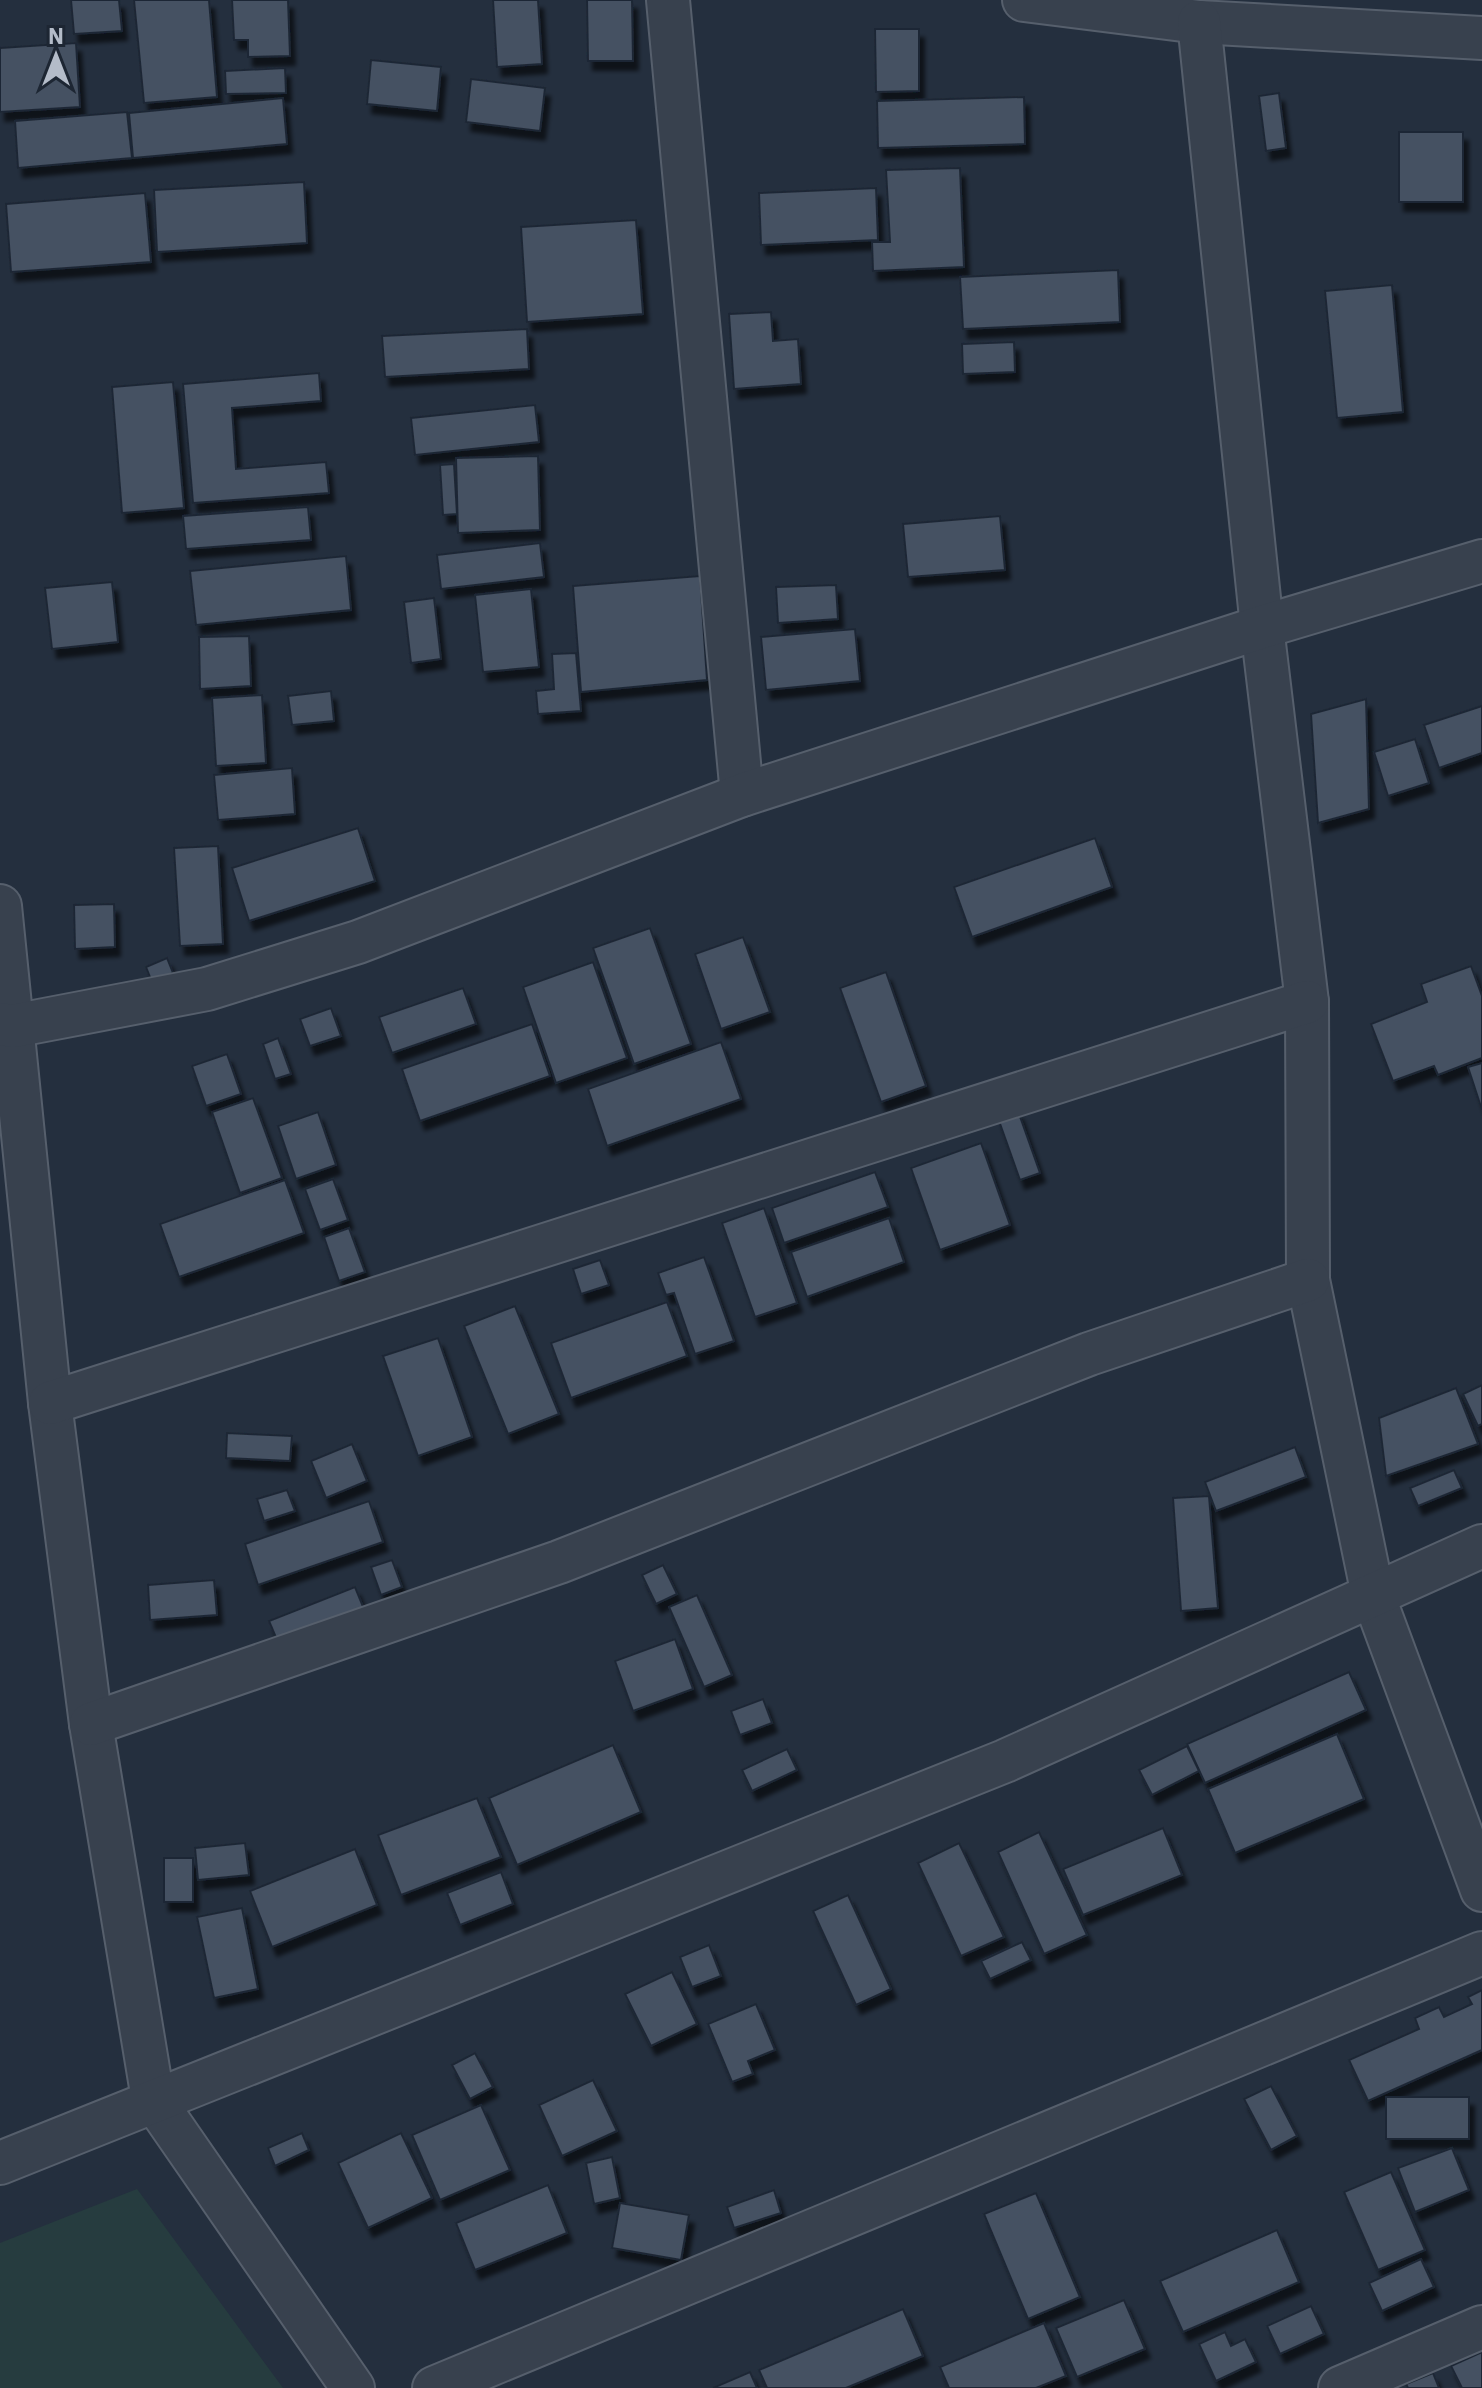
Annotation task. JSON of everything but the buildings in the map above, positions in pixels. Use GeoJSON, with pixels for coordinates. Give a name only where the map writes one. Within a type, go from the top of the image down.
{"type":"FeatureCollection","features":[{"type":"Feature","properties":{"kind":"street"},"geometry":{"type":"LineString","coordinates":[[668,0],[742,795]]}},
{"type":"Feature","properties":{"kind":"street"},"geometry":{"type":"LineString","coordinates":[[1024,0],[1199,22],[1482,38]]}},
{"type":"Feature","properties":{"kind":"street"},"geometry":{"type":"LineString","coordinates":[[1199,22],[1262,627],[1307,1002],[1308,1280],[1373,1595],[1482,1890]]}},
{"type":"Feature","properties":{"kind":"street"},"geometry":{"type":"LineString","coordinates":[[6,1025],[207,989],[358,942],[742,795],[1262,627],[1482,561]]}},
{"type":"Feature","properties":{"kind":"street"},"geometry":{"type":"LineString","coordinates":[[0,906],[6,1025],[91,1724],[153,2099],[353,2388]]}},
{"type":"Feature","properties":{"kind":"street"},"geometry":{"type":"LineString","coordinates":[[50,1403],[1307,1002]]}},
{"type":"Feature","properties":{"kind":"street"},"geometry":{"type":"LineString","coordinates":[[91,1724],[559,1562],[1089,1354],[1308,1280]]}},
{"type":"Feature","properties":{"kind":"street"},"geometry":{"type":"LineString","coordinates":[[0,2163],[153,2099],[419,1997],[1005,1761],[1482,1546]]}},
{"type":"Feature","properties":{"kind":"street"},"geometry":{"type":"LineString","coordinates":[[434,2388],[1482,1953]]}},
{"type":"Feature","properties":{"kind":"street"},"geometry":{"type":"LineString","coordinates":[[1340,2388],[1482,2327]]}},
{"type":"Feature","properties":{"kind":"green space"},"geometry":{"type":"Polygon","coordinates":[[[137,2189],[283,2388],[0,2388],[0,2243],[137,2189]]]}}]}
